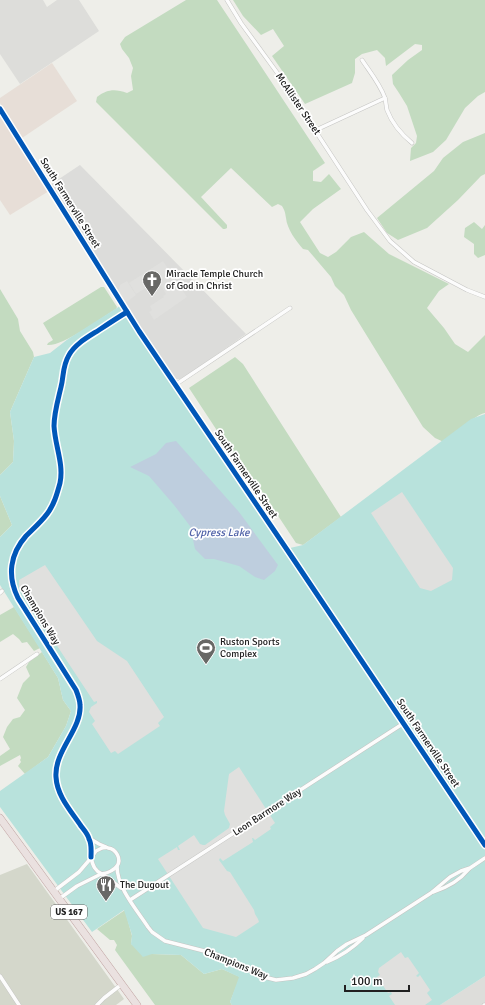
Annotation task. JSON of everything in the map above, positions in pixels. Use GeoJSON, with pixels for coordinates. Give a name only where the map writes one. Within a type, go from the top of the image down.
{"type":"FeatureCollection","features":[{"type":"Feature","properties":{"kind":"highway","name":"US 167"},"geometry":{"type":"LineString","coordinates":[[0,818],[137,1005]]}},
{"type":"Feature","properties":{"kind":"street","name":"McAllister Street"},"geometry":{"type":"LineString","coordinates":[[226,0],[316,130],[367,210],[390,240],[414,262],[467,290],[485,297]]}},
{"type":"Feature","properties":{"kind":"street"},"geometry":{"type":"LineString","coordinates":[[362,60],[379,86],[385,98],[386,109],[394,124],[412,143]]}},
{"type":"Feature","properties":{"kind":"street"},"geometry":{"type":"LineString","coordinates":[[316,130],[385,98]]}},
{"type":"Feature","properties":{"kind":"street","name":"South Farmerville Street"},"geometry":{"type":"LineString","coordinates":[[0,109],[127,312],[175,385],[404,722],[485,845]]}},
{"type":"Feature","properties":{"kind":"street"},"geometry":{"type":"LineString","coordinates":[[175,385],[290,308]]}},
{"type":"Feature","properties":{"kind":"street","name":"Champions Way"},"geometry":{"type":"LineString","coordinates":[[122,888],[94,868],[91,858],[89,838],[60,792],[56,769],[60,756],[78,718],[80,707],[79,699],[76,690],[18,598],[12,583],[11,564],[23,541],[51,509],[60,484],[61,466],[54,426],[62,373],[66,361],[70,353],[80,343],[127,312]]}},
{"type":"Feature","properties":{"kind":"street"},"geometry":{"type":"LineString","coordinates":[[0,679],[37,654]]}},
{"type":"Feature","properties":{"kind":"street","name":"Leon Barmore Way"},"geometry":{"type":"LineString","coordinates":[[130,900],[404,722]]}},
{"type":"Feature","properties":{"kind":"street","name":"Champions Way"},"geometry":{"type":"LineString","coordinates":[[89,838],[107,848],[113,849],[117,854],[119,859],[117,866],[118,878],[122,888],[152,932],[171,943],[216,954],[260,976],[276,980],[293,978],[306,974],[324,963],[337,951],[366,935],[431,893],[450,878],[461,871],[470,868],[485,858]]}},
{"type":"Feature","properties":{"kind":"street"},"geometry":{"type":"LineString","coordinates":[[54,891],[79,872],[98,849],[107,848]]}},
{"type":"Feature","properties":{"kind":"street"},"geometry":{"type":"LineString","coordinates":[[59,899],[77,886],[112,870],[117,866]]}},
{"type":"Feature","properties":{"kind":"street"},"geometry":{"type":"LineString","coordinates":[[0,976],[19,1005]]}},
{"type":"Feature","properties":{"kind":"street"},"geometry":{"type":"LineString","coordinates":[[97,1005],[122,984]]}},
{"type":"Feature","properties":{"kind":"shaded area"},"geometry":{"type":"Polygon","coordinates":[[[0,0],[43,0],[47,7],[57,0],[79,0],[99,31],[20,84],[0,54],[0,0]]]}},
{"type":"Feature","properties":{"kind":"shaded area"},"geometry":{"type":"Polygon","coordinates":[[[52,63],[77,101],[22,138],[0,103],[0,98],[52,63]]]}},
{"type":"Feature","properties":{"kind":"shaded area"},"geometry":{"type":"Polygon","coordinates":[[[0,113],[49,191],[10,215],[0,200],[0,113]]]}},
{"type":"Feature","properties":{"kind":"shaded area"},"geometry":{"type":"Polygon","coordinates":[[[80,165],[246,334],[183,378],[176,379],[170,375],[50,185],[80,165]]]}},
{"type":"Feature","properties":{"kind":"shaded area"},"geometry":{"type":"Polygon","coordinates":[[[163,261],[187,297],[154,320],[149,312],[152,310],[150,306],[166,294],[158,281],[136,294],[129,283],[163,261]]]}},
{"type":"Feature","properties":{"kind":"shaded area"},"geometry":{"type":"Polygon","coordinates":[[[127,281],[136,295],[125,303],[118,292],[120,285],[127,281]]]}},
{"type":"Feature","properties":{"kind":"shaded area","name":"Ruston Sports Complex"},"geometry":{"type":"Polygon","coordinates":[[[120,306],[395,713],[485,850],[485,976],[440,1005],[232,1005],[230,1002],[239,977],[222,969],[204,974],[181,955],[152,954],[143,957],[131,944],[132,935],[124,910],[92,932],[0,807],[0,791],[48,757],[66,726],[71,711],[63,700],[58,678],[0,585],[0,537],[12,525],[0,496],[0,475],[13,462],[14,441],[10,412],[34,357],[50,353],[68,339],[120,306]]]}},
{"type":"Feature","properties":{"kind":"shaded area"},"geometry":{"type":"Polygon","coordinates":[[[485,414],[484,838],[290,548],[303,545],[471,419],[485,414]]]}},
{"type":"Feature","properties":{"kind":"shaded area"},"geometry":{"type":"Polygon","coordinates":[[[402,492],[453,568],[452,580],[431,591],[420,588],[371,513],[402,492]]]}},
{"type":"Feature","properties":{"kind":"shaded area"},"geometry":{"type":"Polygon","coordinates":[[[45,565],[97,641],[127,661],[164,717],[158,723],[160,726],[118,754],[115,751],[111,753],[92,724],[95,721],[89,712],[91,707],[97,703],[97,701],[94,702],[19,588],[19,580],[45,565]]]}},
{"type":"Feature","properties":{"kind":"shaded area"},"geometry":{"type":"Polygon","coordinates":[[[239,767],[275,823],[270,827],[271,829],[255,840],[252,838],[253,842],[223,861],[220,858],[219,860],[227,871],[230,872],[254,910],[259,922],[236,937],[203,928],[158,859],[177,847],[178,850],[180,850],[178,846],[194,835],[200,844],[205,845],[229,828],[230,824],[224,811],[229,774],[239,767]]]}},
{"type":"Feature","properties":{"kind":"shaded area"},"geometry":{"type":"Polygon","coordinates":[[[27,864],[124,999],[116,1005],[0,1005],[0,875],[27,864]]]}},
{"type":"Feature","properties":{"kind":"shaded area"},"geometry":{"type":"Polygon","coordinates":[[[401,952],[405,958],[408,957],[419,973],[416,976],[418,977],[420,975],[430,990],[427,993],[432,1000],[425,1005],[395,1005],[389,996],[392,994],[391,992],[388,993],[377,977],[380,975],[378,972],[379,968],[401,952]]]}},
{"type":"Feature","properties":{"kind":"shaded area"},"geometry":{"type":"Polygon","coordinates":[[[485,976],[485,1005],[440,1005],[485,976]]]}},
{"type":"Feature","properties":{"kind":"green space"},"geometry":{"type":"Polygon","coordinates":[[[186,0],[217,0],[325,163],[313,171],[313,181],[321,182],[329,174],[341,189],[313,209],[300,222],[320,253],[328,257],[336,252],[351,237],[364,232],[389,254],[449,284],[439,291],[427,308],[455,344],[468,352],[485,335],[485,413],[470,421],[446,443],[435,438],[423,427],[351,310],[344,295],[335,286],[331,277],[308,250],[303,249],[292,235],[282,206],[278,204],[272,207],[231,168],[201,197],[227,225],[227,228],[223,229],[96,102],[97,97],[108,91],[115,90],[127,93],[133,90],[131,76],[133,68],[129,58],[120,44],[125,37],[186,0]]]}},
{"type":"Feature","properties":{"kind":"green space"},"geometry":{"type":"Polygon","coordinates":[[[233,0],[485,0],[485,92],[478,96],[465,108],[446,140],[433,152],[410,161],[411,148],[416,143],[417,136],[407,106],[393,84],[392,75],[408,60],[422,50],[422,45],[415,44],[386,66],[385,58],[377,50],[362,54],[355,59],[355,73],[352,83],[305,104],[272,56],[284,46],[273,29],[261,35],[243,16],[233,0]]]}},
{"type":"Feature","properties":{"kind":"green space"},"geometry":{"type":"Polygon","coordinates":[[[485,133],[485,174],[481,176],[458,200],[427,228],[398,240],[387,233],[377,218],[434,171],[443,158],[463,142],[485,133]]]}},
{"type":"Feature","properties":{"kind":"green space"},"geometry":{"type":"Polygon","coordinates":[[[474,222],[482,229],[485,225],[485,255],[478,258],[474,254],[474,244],[464,237],[465,228],[474,222]]]}},
{"type":"Feature","properties":{"kind":"green space"},"geometry":{"type":"Polygon","coordinates":[[[101,287],[104,287],[117,307],[116,309],[71,337],[54,344],[47,345],[53,340],[43,323],[101,287]]]}},
{"type":"Feature","properties":{"kind":"green space"},"geometry":{"type":"Polygon","coordinates":[[[0,289],[18,319],[20,331],[33,352],[34,357],[10,412],[14,441],[13,462],[0,475],[0,289]]]}},
{"type":"Feature","properties":{"kind":"green space"},"geometry":{"type":"Polygon","coordinates":[[[235,357],[243,364],[341,517],[303,545],[296,543],[242,463],[239,464],[189,388],[235,357]]]}},
{"type":"Feature","properties":{"kind":"green space"},"geometry":{"type":"Polygon","coordinates":[[[0,496],[12,525],[0,537],[0,496]]]}},
{"type":"Feature","properties":{"kind":"green space"},"geometry":{"type":"Polygon","coordinates":[[[14,607],[40,648],[34,651],[27,642],[22,643],[13,634],[0,642],[0,615],[14,607]]]}},
{"type":"Feature","properties":{"kind":"green space"},"geometry":{"type":"Polygon","coordinates":[[[42,652],[58,678],[63,700],[71,711],[66,726],[48,757],[25,774],[18,766],[21,762],[20,755],[0,766],[0,756],[10,749],[3,737],[7,727],[13,719],[20,717],[25,710],[17,698],[23,683],[30,676],[26,667],[29,662],[42,652]]]}},
{"type":"Feature","properties":{"kind":"green space"},"geometry":{"type":"Polygon","coordinates":[[[125,910],[132,936],[131,944],[152,954],[181,955],[204,974],[222,969],[240,977],[230,1002],[232,1005],[155,1005],[115,950],[117,945],[114,940],[110,940],[97,929],[125,910]]]}},
{"type":"Feature","properties":{"kind":"water","name":"Cypress Lake"},"geometry":{"type":"Polygon","coordinates":[[[176,441],[239,512],[278,565],[275,571],[264,580],[255,577],[239,566],[214,559],[205,559],[195,549],[190,526],[174,505],[149,476],[130,467],[156,454],[166,443],[176,441]]]}},
{"type":"Feature","properties":{"kind":"cycle path"},"geometry":{"type":"LineString","coordinates":[[0,109],[139,331],[485,845]]}},
{"type":"Feature","properties":{"kind":"cycle path"},"geometry":{"type":"LineString","coordinates":[[91,857],[91,845],[88,835],[62,797],[56,777],[59,758],[77,723],[80,705],[79,699],[76,690],[18,598],[12,582],[11,573],[16,550],[26,536],[40,523],[52,507],[60,483],[61,469],[54,421],[64,367],[67,359],[75,347],[82,341],[127,312]]}},
{"type":"Feature","properties":{"kind":"place","name":"Miracle Temple Church of God in Christ"},"geometry":{"type":"Point","coordinates":[152,297]}},
{"type":"Feature","properties":{"kind":"place","name":"Ruston Sports Complex"},"geometry":{"type":"Point","coordinates":[206,665]}},
{"type":"Feature","properties":{"kind":"place","name":"The Dugout"},"geometry":{"type":"Point","coordinates":[106,902]}}]}
